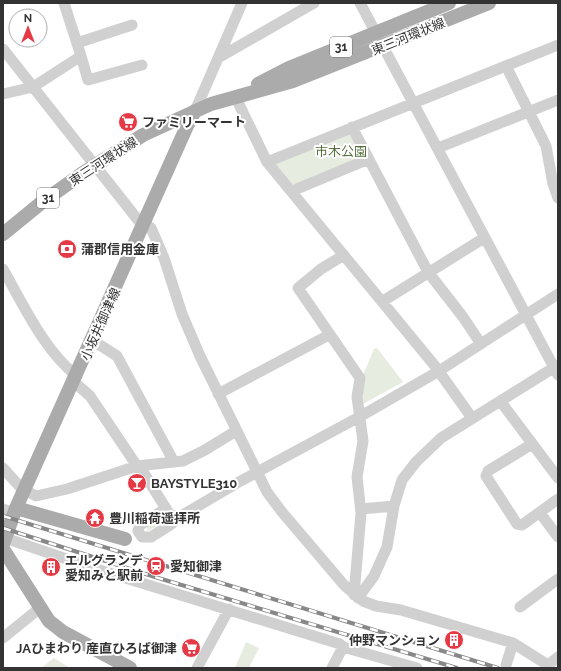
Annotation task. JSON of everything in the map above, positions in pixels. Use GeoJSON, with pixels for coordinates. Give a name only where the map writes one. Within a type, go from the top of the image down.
{"type":"FeatureCollection","features":[{"type":"Feature","properties":{"kind":"main road","name":"東三河環状線"},"geometry":{"type":"LineString","coordinates":[[235,96],[289,68],[449,3]]}},
{"type":"Feature","properties":{"kind":"main road","name":"東三河環状線"},"geometry":{"type":"LineString","coordinates":[[3,234],[41,203],[94,165],[143,135],[195,111],[235,96],[293,81],[489,3]]}},
{"type":"Feature","properties":{"kind":"main road","name":"小坂井御津線"},"geometry":{"type":"LineString","coordinates":[[4,544],[11,510],[24,492],[195,111]]}},
{"type":"Feature","properties":{"kind":"main road"},"geometry":{"type":"LineString","coordinates":[[11,510],[129,539]]}},
{"type":"Feature","properties":{"kind":"main road"},"geometry":{"type":"LineString","coordinates":[[4,544],[49,621],[62,632],[126,667]]}},
{"type":"Feature","properties":{"kind":"street"},"geometry":{"type":"LineString","coordinates":[[64,3],[88,80],[142,65]]}},
{"type":"Feature","properties":{"kind":"street"},"geometry":{"type":"LineString","coordinates":[[195,111],[242,3]]}},
{"type":"Feature","properties":{"kind":"street"},"geometry":{"type":"LineString","coordinates":[[218,58],[314,3]]}},
{"type":"Feature","properties":{"kind":"street"},"geometry":{"type":"LineString","coordinates":[[356,596],[374,576],[387,547],[394,506],[402,480],[424,451],[472,418],[557,370],[525,315],[360,3]]}},
{"type":"Feature","properties":{"kind":"street"},"geometry":{"type":"LineString","coordinates":[[76,43],[132,25]]}},
{"type":"Feature","properties":{"kind":"street"},"geometry":{"type":"LineString","coordinates":[[267,162],[558,45]]}},
{"type":"Feature","properties":{"kind":"street"},"geometry":{"type":"LineString","coordinates":[[3,49],[138,220],[151,228],[164,258],[182,314],[218,394],[267,492],[282,512],[344,585],[356,596],[376,606],[400,610],[512,643],[548,665],[558,657]]}},
{"type":"Feature","properties":{"kind":"street"},"geometry":{"type":"LineString","coordinates":[[3,94],[33,87],[81,56]]}},
{"type":"Feature","properties":{"kind":"street"},"geometry":{"type":"LineString","coordinates":[[506,66],[546,146],[553,184],[558,198]]}},
{"type":"Feature","properties":{"kind":"street"},"geometry":{"type":"LineString","coordinates":[[235,96],[267,162],[383,301],[439,371],[472,418]]}},
{"type":"Feature","properties":{"kind":"street"},"geometry":{"type":"LineString","coordinates":[[438,148],[558,100]]}},
{"type":"Feature","properties":{"kind":"street"},"geometry":{"type":"LineString","coordinates":[[352,127],[428,272],[463,317],[481,344]]}},
{"type":"Feature","properties":{"kind":"street"},"geometry":{"type":"LineString","coordinates":[[292,191],[368,159]]}},
{"type":"Feature","properties":{"kind":"street"},"geometry":{"type":"LineString","coordinates":[[383,301],[484,238]]}},
{"type":"Feature","properties":{"kind":"street"},"geometry":{"type":"LineString","coordinates":[[344,255],[321,269],[298,288],[360,378],[357,397],[361,416],[363,441],[357,477],[360,509],[356,596]]}},
{"type":"Feature","properties":{"kind":"street"},"geometry":{"type":"LineString","coordinates":[[3,269],[51,349],[90,396],[137,466],[142,470],[169,515]]}},
{"type":"Feature","properties":{"kind":"street"},"geometry":{"type":"LineString","coordinates":[[129,539],[142,522],[169,515],[257,472],[361,416],[439,371],[558,294]]}},
{"type":"Feature","properties":{"kind":"street"},"geometry":{"type":"LineString","coordinates":[[218,394],[329,335]]}},
{"type":"Feature","properties":{"kind":"street"},"geometry":{"type":"LineString","coordinates":[[92,340],[117,356],[174,462]]}},
{"type":"Feature","properties":{"kind":"street"},"geometry":{"type":"LineString","coordinates":[[501,402],[558,478]]}},
{"type":"Feature","properties":{"kind":"street"},"geometry":{"type":"LineString","coordinates":[[3,468],[24,492],[36,496],[67,490],[137,466],[183,461],[205,450],[236,430]]}},
{"type":"Feature","properties":{"kind":"street"},"geometry":{"type":"LineString","coordinates":[[532,444],[488,471],[486,476],[517,524],[522,525],[558,499]]}},
{"type":"Feature","properties":{"kind":"street"},"geometry":{"type":"LineString","coordinates":[[360,509],[394,506]]}},
{"type":"Feature","properties":{"kind":"street"},"geometry":{"type":"LineString","coordinates":[[540,513],[558,537]]}},
{"type":"Feature","properties":{"kind":"street"},"geometry":{"type":"LineString","coordinates":[[129,539],[148,538],[169,515]]}},
{"type":"Feature","properties":{"kind":"street"},"geometry":{"type":"LineString","coordinates":[[138,528],[140,534],[148,538]]}},
{"type":"Feature","properties":{"kind":"street"},"geometry":{"type":"LineString","coordinates":[[4,544],[229,610],[340,644],[343,647],[417,668]]}},
{"type":"Feature","properties":{"kind":"street"},"geometry":{"type":"LineString","coordinates":[[520,606],[558,579]]}},
{"type":"Feature","properties":{"kind":"street"},"geometry":{"type":"LineString","coordinates":[[3,638],[41,607]]}},
{"type":"Feature","properties":{"kind":"street"},"geometry":{"type":"LineString","coordinates":[[197,668],[229,610]]}},
{"type":"Feature","properties":{"kind":"street"},"geometry":{"type":"LineString","coordinates":[[506,665],[512,643]]}},
{"type":"Feature","properties":{"kind":"street"},"geometry":{"type":"LineString","coordinates":[[332,668],[343,647]]}},
{"type":"Feature","properties":{"kind":"green space","name":"市木公園"},"geometry":{"type":"Polygon","coordinates":[[[348,133],[352,135],[363,156],[296,185],[291,184],[275,165],[276,162],[348,133]]]}},
{"type":"Feature","properties":{"kind":"green space"},"geometry":{"type":"Polygon","coordinates":[[[377,348],[403,382],[361,404],[361,380],[374,349],[377,348]]]}},
{"type":"Feature","properties":{"kind":"green space"},"geometry":{"type":"Polygon","coordinates":[[[158,519],[161,524],[148,531],[146,527],[158,519]]]}},
{"type":"Feature","properties":{"kind":"green space"},"geometry":{"type":"Polygon","coordinates":[[[246,642],[259,648],[249,668],[235,668],[246,642]]]}},
{"type":"Feature","properties":{"kind":"green space"},"geometry":{"type":"Polygon","coordinates":[[[54,658],[70,668],[41,668],[54,658]]]}},
{"type":"Feature","properties":{"kind":"railway"},"geometry":{"type":"LineString","coordinates":[[3,516],[498,668]]}},
{"type":"Feature","properties":{"kind":"railway"},"geometry":{"type":"LineString","coordinates":[[3,528],[155,577],[457,668]]}},
{"type":"Feature","properties":{"kind":"place","name":"ファミリーマート"},"geometry":{"type":"Point","coordinates":[128,122]}},
{"type":"Feature","properties":{"kind":"place","name":"蒲郡信用金庫"},"geometry":{"type":"Point","coordinates":[67,249]}},
{"type":"Feature","properties":{"kind":"place","name":"BAYSTYLE310"},"geometry":{"type":"Point","coordinates":[137,483]}},
{"type":"Feature","properties":{"kind":"place","name":"豊川稲荷遥拝所"},"geometry":{"type":"Point","coordinates":[95,518]}},
{"type":"Feature","properties":{"kind":"place","name":"愛知御津"},"geometry":{"type":"Point","coordinates":[156,566]}},
{"type":"Feature","properties":{"kind":"place","name":"エルグランデ 愛知みと駅前"},"geometry":{"type":"Point","coordinates":[51,567]}},
{"type":"Feature","properties":{"kind":"place","name":"仲野マンション"},"geometry":{"type":"Point","coordinates":[454,640]}},
{"type":"Feature","properties":{"kind":"place","name":"JAひまわり 産直ひろば御津"},"geometry":{"type":"Point","coordinates":[191,648]}}]}
